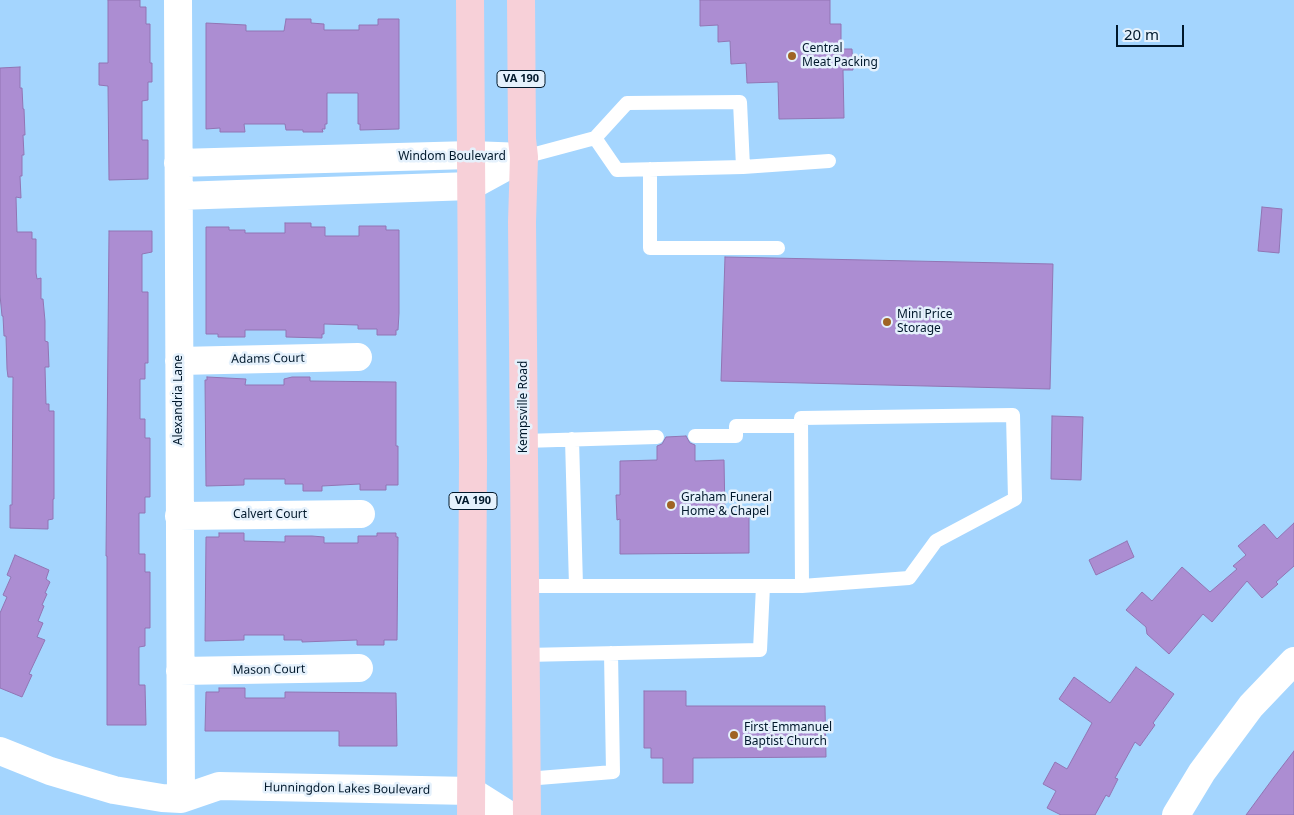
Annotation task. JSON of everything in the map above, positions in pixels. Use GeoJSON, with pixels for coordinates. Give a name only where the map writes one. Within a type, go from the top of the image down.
{"type":"FeatureCollection","features":[{"type":"Feature","properties":{"kind":"main road","name":"VA 190"},"geometry":{"type":"LineString","coordinates":[[470,0],[473,450],[471,803]]}},
{"type":"Feature","properties":{"kind":"main road","name":"Kempsville Road"},"geometry":{"type":"LineString","coordinates":[[521,0],[522,139],[524,157],[522,222],[527,815]]}},
{"type":"Feature","properties":{"kind":"street","name":"Alexandria Lane"},"geometry":{"type":"LineString","coordinates":[[178,0],[180,671],[188,807]]}},
{"type":"Feature","properties":{"kind":"street","name":"Windom Boulevard"},"geometry":{"type":"LineString","coordinates":[[178,162],[470,155],[524,157]]}},
{"type":"Feature","properties":{"kind":"street","name":"Windom Boulevard"},"geometry":{"type":"LineString","coordinates":[[178,196],[471,186],[524,157]]}},
{"type":"Feature","properties":{"kind":"street","name":"Adams Court"},"geometry":{"type":"LineString","coordinates":[[179,361],[358,357]]}},
{"type":"Feature","properties":{"kind":"street","name":"Calvert Court"},"geometry":{"type":"LineString","coordinates":[[179,516],[361,514]]}},
{"type":"Feature","properties":{"kind":"street"},"geometry":{"type":"LineString","coordinates":[[1176,815],[1202,772],[1251,706],[1294,662]]}},
{"type":"Feature","properties":{"kind":"street","name":"Mason Court"},"geometry":{"type":"LineString","coordinates":[[180,671],[359,668]]}},
{"type":"Feature","properties":{"kind":"street","name":"Hunningdon Lakes Boulevard"},"geometry":{"type":"LineString","coordinates":[[0,751],[50,771],[114,790],[162,798],[188,807],[219,786],[471,803]]}},
{"type":"Feature","properties":{"kind":"street"},"geometry":{"type":"LineString","coordinates":[[471,803],[509,815]]}},
{"type":"Feature","properties":{"kind":"lane"},"geometry":{"type":"LineString","coordinates":[[524,157],[595,138],[627,102],[740,102],[743,166]]}},
{"type":"Feature","properties":{"kind":"lane"},"geometry":{"type":"LineString","coordinates":[[595,138],[617,170],[829,161]]}},
{"type":"Feature","properties":{"kind":"lane"},"geometry":{"type":"LineString","coordinates":[[343,159],[346,191]]}},
{"type":"Feature","properties":{"kind":"lane"},"geometry":{"type":"LineString","coordinates":[[260,160],[262,193]]}},
{"type":"Feature","properties":{"kind":"lane"},"geometry":{"type":"LineString","coordinates":[[650,169],[650,248],[778,248]]}},
{"type":"Feature","properties":{"kind":"lane"},"geometry":{"type":"LineString","coordinates":[[525,586],[802,586],[909,578],[936,541],[1015,499],[1013,416],[801,418],[802,586]]}},
{"type":"Feature","properties":{"kind":"lane"},"geometry":{"type":"LineString","coordinates":[[695,436],[736,436],[736,426],[801,426]]}},
{"type":"Feature","properties":{"kind":"lane"},"geometry":{"type":"LineString","coordinates":[[524,441],[657,437]]}},
{"type":"Feature","properties":{"kind":"lane"},"geometry":{"type":"LineString","coordinates":[[572,440],[576,586]]}},
{"type":"Feature","properties":{"kind":"lane"},"geometry":{"type":"LineString","coordinates":[[526,655],[760,650],[763,586]]}},
{"type":"Feature","properties":{"kind":"lane"},"geometry":{"type":"LineString","coordinates":[[526,779],[613,772],[611,653]]}},
{"type":"Feature","properties":{"kind":"building"},"geometry":{"type":"Polygon","coordinates":[[[108,0],[140,0],[140,7],[146,7],[146,24],[150,24],[152,82],[148,82],[148,100],[142,101],[142,140],[148,140],[148,179],[109,180],[108,86],[99,85],[99,63],[108,63],[108,0]]]}},
{"type":"Feature","properties":{"kind":"building","name":"Central Meat Packing"},"geometry":{"type":"Polygon","coordinates":[[[700,0],[830,0],[830,24],[841,24],[841,49],[852,49],[853,70],[843,70],[844,118],[779,119],[778,82],[747,83],[746,63],[731,64],[730,41],[718,42],[718,25],[700,26],[700,0]]]}},
{"type":"Feature","properties":{"kind":"building"},"geometry":{"type":"Polygon","coordinates":[[[286,19],[311,19],[311,23],[324,24],[324,30],[359,30],[359,25],[378,25],[378,19],[399,19],[399,129],[360,130],[360,124],[358,124],[358,93],[327,93],[327,124],[325,124],[325,129],[322,129],[323,132],[286,130],[285,124],[244,124],[245,132],[220,132],[220,128],[206,129],[206,23],[246,25],[246,31],[284,31],[286,19]]]}},
{"type":"Feature","properties":{"kind":"building"},"geometry":{"type":"Polygon","coordinates":[[[20,67],[20,88],[22,88],[25,135],[23,135],[22,176],[20,176],[21,198],[16,197],[17,232],[32,232],[32,239],[36,239],[36,273],[37,279],[41,278],[45,341],[48,342],[49,367],[45,367],[46,404],[49,404],[49,411],[54,411],[53,519],[48,520],[48,529],[10,528],[10,505],[12,505],[13,377],[8,377],[6,336],[4,336],[0,295],[0,68],[20,67]]]}},
{"type":"Feature","properties":{"kind":"building"},"geometry":{"type":"Polygon","coordinates":[[[1262,207],[1282,209],[1279,253],[1258,251],[1262,207]]]}},
{"type":"Feature","properties":{"kind":"building"},"geometry":{"type":"Polygon","coordinates":[[[285,223],[311,223],[311,227],[325,227],[325,236],[359,236],[359,226],[386,226],[386,230],[399,230],[399,313],[396,335],[377,335],[377,329],[358,329],[358,325],[324,324],[322,338],[286,337],[286,330],[245,330],[245,337],[218,337],[218,334],[206,334],[206,227],[229,227],[229,230],[245,230],[245,233],[285,233],[285,223]]]}},
{"type":"Feature","properties":{"kind":"building"},"geometry":{"type":"Polygon","coordinates":[[[109,231],[152,231],[152,252],[142,254],[142,292],[148,292],[148,363],[145,363],[145,379],[140,379],[140,419],[145,419],[145,438],[150,438],[150,497],[145,497],[145,513],[139,513],[139,554],[145,554],[145,572],[150,572],[150,628],[145,628],[145,646],[139,647],[139,685],[145,685],[146,725],[107,725],[106,556],[109,231]]]}},
{"type":"Feature","properties":{"kind":"building","name":"Mini Price Storage"},"geometry":{"type":"Polygon","coordinates":[[[725,257],[1053,264],[1050,389],[721,381],[725,257]]]}},
{"type":"Feature","properties":{"kind":"building"},"geometry":{"type":"Polygon","coordinates":[[[207,377],[246,379],[245,385],[284,385],[284,379],[292,377],[310,377],[310,381],[396,382],[398,485],[386,485],[386,490],[360,490],[360,484],[322,486],[322,491],[303,491],[303,484],[285,484],[285,479],[244,479],[244,485],[206,486],[205,380],[207,380],[207,377]]]}},
{"type":"Feature","properties":{"kind":"building"},"geometry":{"type":"Polygon","coordinates":[[[1052,416],[1083,417],[1081,480],[1051,479],[1052,416]]]}},
{"type":"Feature","properties":{"kind":"building","name":"Graham Funeral Home & Chapel"},"geometry":{"type":"Polygon","coordinates":[[[686,436],[690,443],[695,445],[695,461],[724,460],[725,515],[749,515],[749,553],[620,554],[620,519],[617,520],[616,495],[620,495],[620,461],[657,460],[657,446],[662,444],[666,437],[686,436]]]}},
{"type":"Feature","properties":{"kind":"building"},"geometry":{"type":"Polygon","coordinates":[[[1294,523],[1294,566],[1276,582],[1278,584],[1262,598],[1247,581],[1212,622],[1203,614],[1169,654],[1147,634],[1146,627],[1126,610],[1142,592],[1152,601],[1182,567],[1210,592],[1237,569],[1233,566],[1246,555],[1238,546],[1264,524],[1277,539],[1294,523]]]}},
{"type":"Feature","properties":{"kind":"building"},"geometry":{"type":"Polygon","coordinates":[[[219,533],[244,533],[244,541],[285,542],[285,536],[312,536],[324,537],[324,543],[358,543],[358,536],[396,533],[396,537],[398,537],[397,640],[384,640],[384,645],[357,645],[357,640],[302,642],[302,640],[284,640],[284,635],[244,635],[244,640],[205,641],[206,537],[219,537],[219,533]]]}},
{"type":"Feature","properties":{"kind":"building"},"geometry":{"type":"Polygon","coordinates":[[[1127,541],[1134,557],[1096,575],[1089,560],[1127,541]]]}},
{"type":"Feature","properties":{"kind":"building"},"geometry":{"type":"Polygon","coordinates":[[[15,555],[49,570],[46,579],[50,582],[45,593],[47,594],[42,605],[44,606],[38,621],[43,623],[37,637],[45,640],[29,674],[32,675],[22,697],[0,688],[0,613],[7,597],[3,595],[11,577],[7,575],[15,555]]]}},
{"type":"Feature","properties":{"kind":"building"},"geometry":{"type":"Polygon","coordinates":[[[1136,667],[1174,694],[1153,723],[1155,725],[1140,746],[1135,742],[1115,778],[1118,779],[1109,797],[1106,795],[1095,815],[1061,815],[1047,808],[1056,791],[1043,784],[1055,762],[1067,769],[1092,723],[1059,699],[1074,677],[1110,703],[1136,667]]]}},
{"type":"Feature","properties":{"kind":"building"},"geometry":{"type":"Polygon","coordinates":[[[219,688],[245,688],[245,698],[285,698],[285,692],[396,693],[397,746],[339,746],[339,731],[205,731],[206,692],[219,692],[219,688]]]}},
{"type":"Feature","properties":{"kind":"building","name":"First Emmanuel Baptist Church"},"geometry":{"type":"Polygon","coordinates":[[[644,691],[686,691],[686,706],[825,706],[826,757],[693,758],[693,783],[663,783],[663,758],[651,758],[651,748],[644,748],[644,691]]]}},
{"type":"Feature","properties":{"kind":"building"},"geometry":{"type":"Polygon","coordinates":[[[1294,751],[1294,815],[1246,815],[1274,777],[1294,751]]]}},
{"type":"Feature","properties":{"kind":"place","name":"Central Meat Packing"},"geometry":{"type":"Point","coordinates":[792,56]}},
{"type":"Feature","properties":{"kind":"place","name":"Mini Price Storage"},"geometry":{"type":"Point","coordinates":[887,322]}},
{"type":"Feature","properties":{"kind":"place","name":"Graham Funeral Home & Chapel"},"geometry":{"type":"Point","coordinates":[671,505]}},
{"type":"Feature","properties":{"kind":"place","name":"First Emmanuel Baptist Church"},"geometry":{"type":"Point","coordinates":[734,735]}}]}
